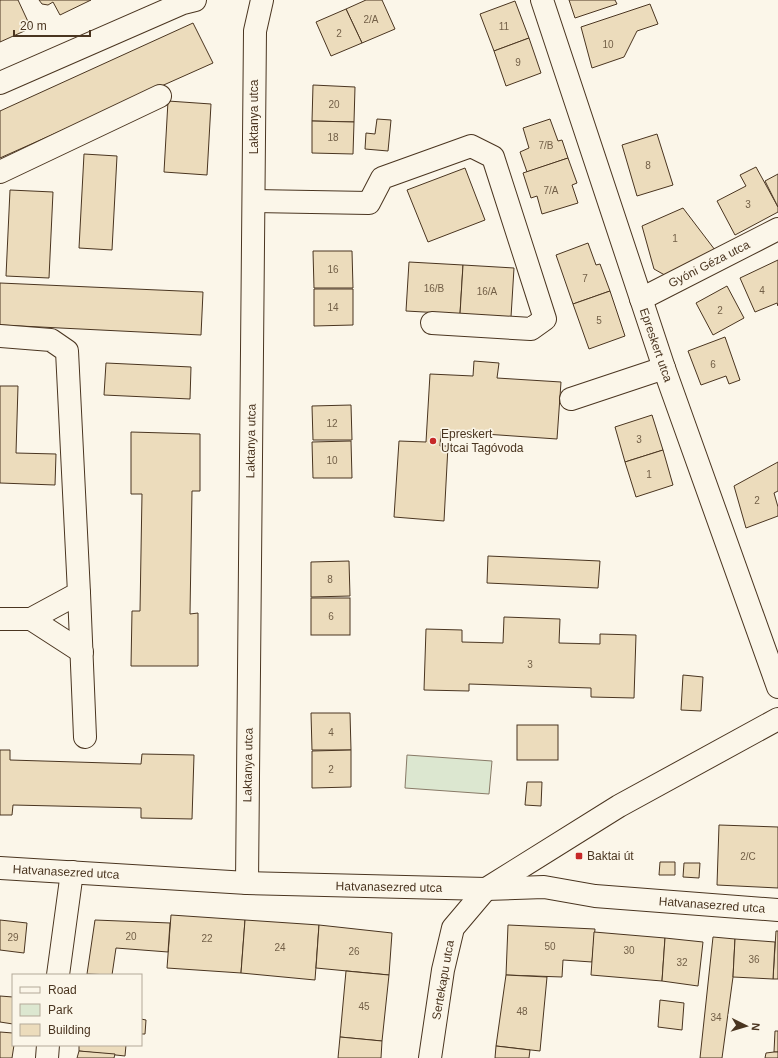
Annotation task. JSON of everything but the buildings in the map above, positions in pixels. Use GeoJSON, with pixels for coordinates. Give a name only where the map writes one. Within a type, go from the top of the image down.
{"type":"FeatureCollection","features":[{"type":"Feature","properties":{"kind":"street"},"geometry":{"type":"LineString","coordinates":[[0,83],[195,0]]}},
{"type":"Feature","properties":{"kind":"street","name":"Laktanya utca"},"geometry":{"type":"LineString","coordinates":[[247,883],[255,31],[262,0]]}},
{"type":"Feature","properties":{"kind":"street","name":"Epreskert utca"},"geometry":{"type":"LineString","coordinates":[[542,0],[664,368],[778,687]]}},
{"type":"Feature","properties":{"kind":"street"},"geometry":{"type":"LineString","coordinates":[[0,172],[160,96]]}},
{"type":"Feature","properties":{"kind":"street"},"geometry":{"type":"LineString","coordinates":[[254,201],[369,203],[382,178],[471,146],[493,157],[545,319],[530,329],[432,323]]}},
{"type":"Feature","properties":{"kind":"street","name":"Gyóni Géza utca"},"geometry":{"type":"LineString","coordinates":[[641,299],[778,229]]}},
{"type":"Feature","properties":{"kind":"street"},"geometry":{"type":"LineString","coordinates":[[0,336],[51,340],[67,351],[85,737]]}},
{"type":"Feature","properties":{"kind":"street"},"geometry":{"type":"LineString","coordinates":[[571,399],[664,368]]}},
{"type":"Feature","properties":{"kind":"street"},"geometry":{"type":"LineString","coordinates":[[0,618],[31,619],[79,593]]}},
{"type":"Feature","properties":{"kind":"street"},"geometry":{"type":"LineString","coordinates":[[31,619],[82,652]]}},
{"type":"Feature","properties":{"kind":"street"},"geometry":{"type":"LineString","coordinates":[[486,889],[619,806],[778,719]]}},
{"type":"Feature","properties":{"kind":"street","name":"Hatvanasezred utca"},"geometry":{"type":"LineString","coordinates":[[0,868],[247,883],[486,889],[544,887],[595,896],[778,910]]}},
{"type":"Feature","properties":{"kind":"street"},"geometry":{"type":"LineString","coordinates":[[58,974],[72,872]]}},
{"type":"Feature","properties":{"kind":"street","name":"Sertekapu utca"},"geometry":{"type":"LineString","coordinates":[[430,1058],[443,970],[453,928],[486,889]]}},
{"type":"Feature","properties":{"kind":"street"},"geometry":{"type":"LineString","coordinates":[[47,1058],[48,1046]]}},
{"type":"Feature","properties":{"kind":"green space"},"geometry":{"type":"Polygon","coordinates":[[[407,755],[492,761],[489,794],[405,788],[407,755]]]}},
{"type":"Feature","properties":{"kind":"place","name":"Epreskert Utcai Tagóvoda"},"geometry":{"type":"Point","coordinates":[433,441]}},
{"type":"Feature","properties":{"kind":"place","name":"Baktai út"},"geometry":{"type":"Point","coordinates":[579,856]}}]}
